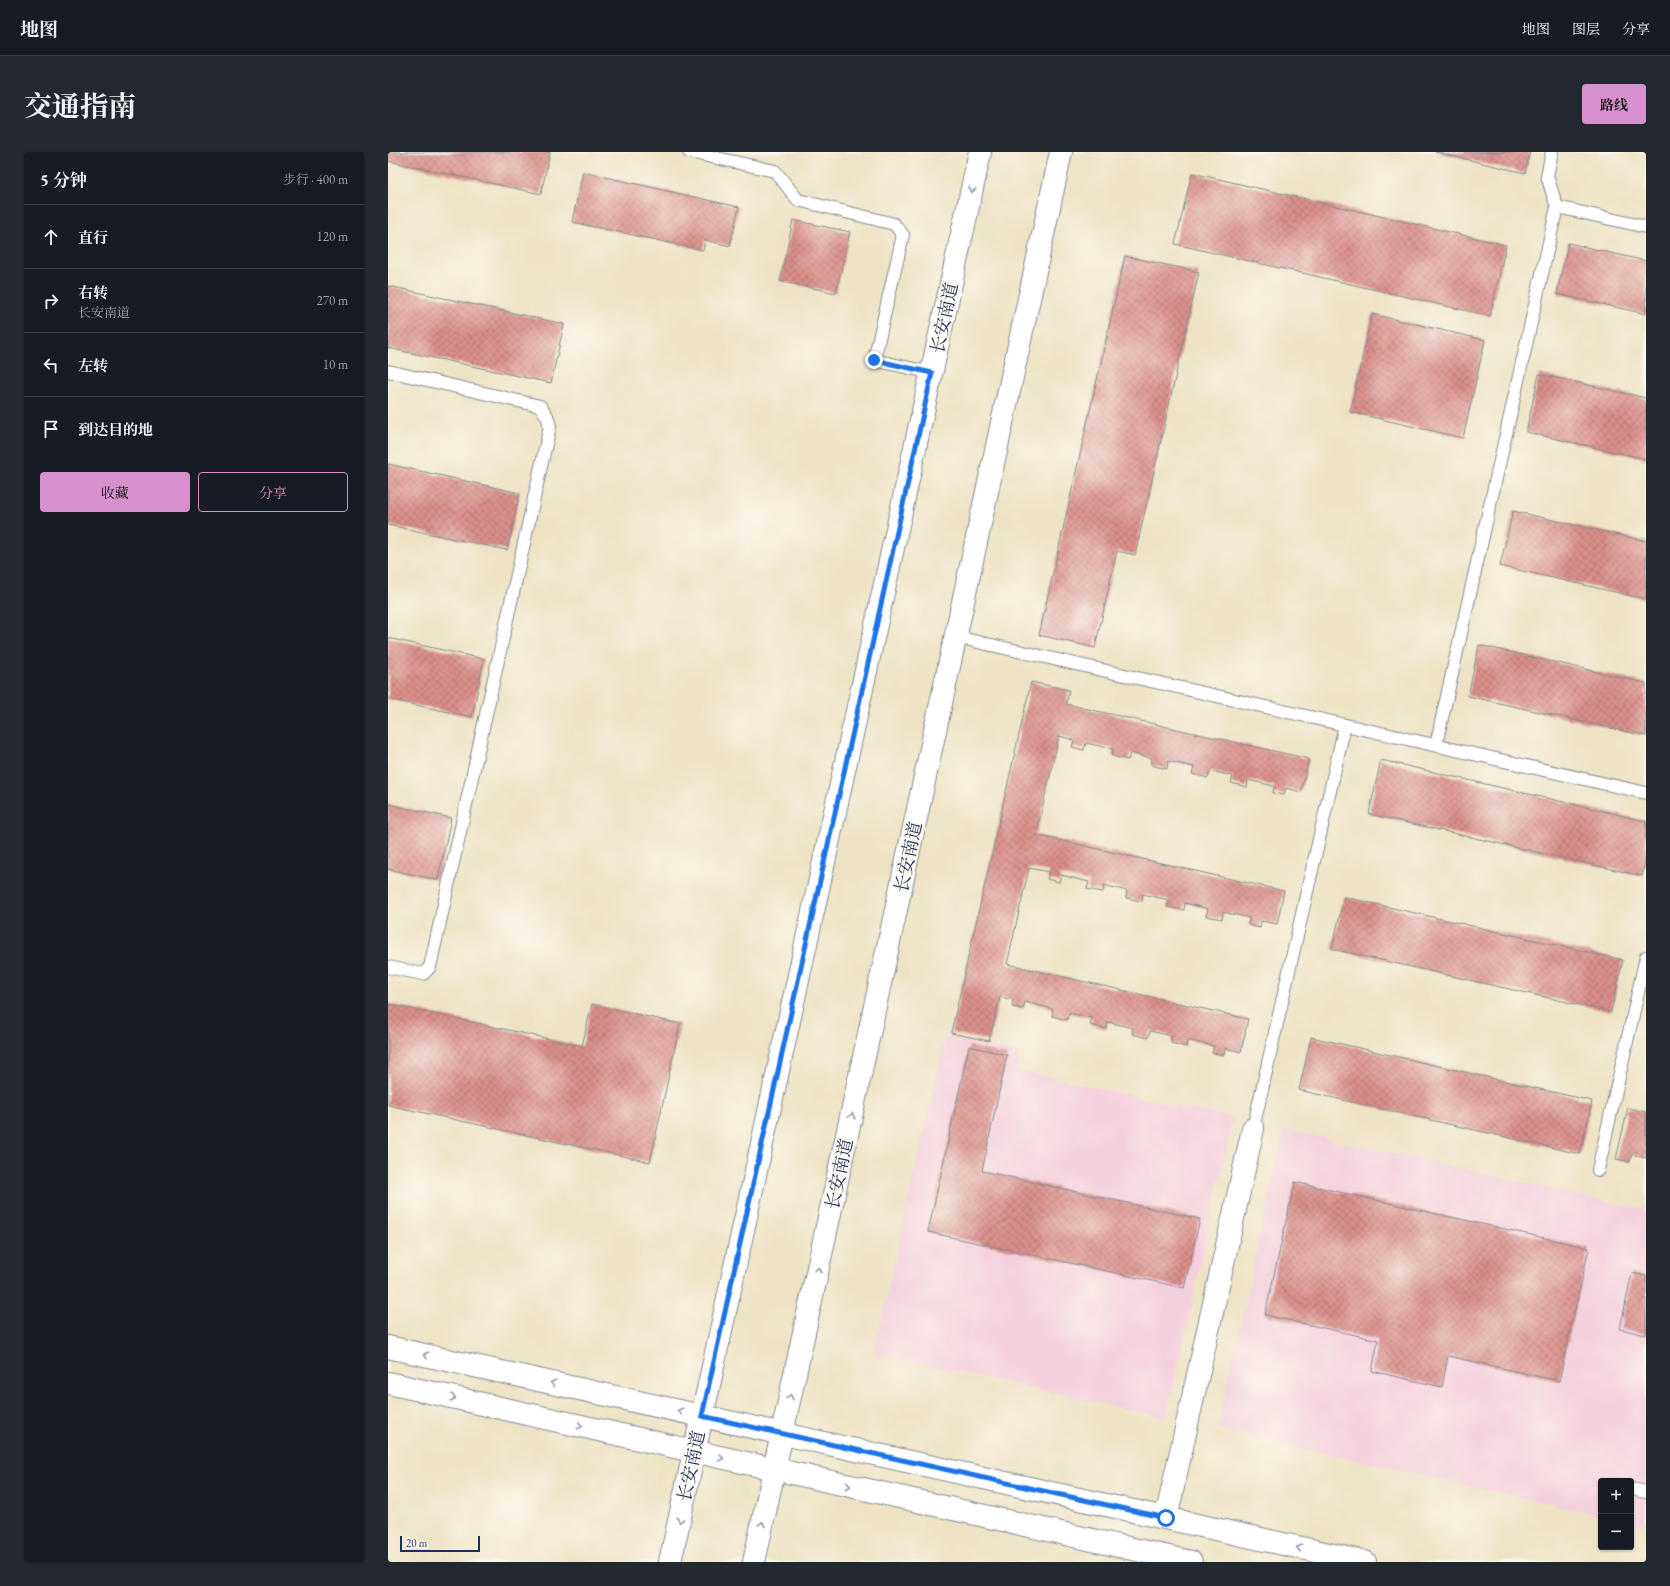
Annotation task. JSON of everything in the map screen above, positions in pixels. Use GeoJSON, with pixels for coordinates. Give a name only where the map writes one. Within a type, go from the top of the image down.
{"type":"FeatureCollection","features":[{"type":"Feature","properties":{"kind":"main road","name":"长安南道"},"geometry":{"type":"LineString","coordinates":[[670,1562],[980,152]]}},
{"type":"Feature","properties":{"kind":"main road","name":"长安南道"},"geometry":{"type":"LineString","coordinates":[[754,1562],[1061,152]]}},
{"type":"Feature","properties":{"kind":"main road"},"geometry":{"type":"LineString","coordinates":[[1166,1518],[1253,1129]]}},
{"type":"Feature","properties":{"kind":"main road"},"geometry":{"type":"LineString","coordinates":[[388,1347],[1364,1562]]}},
{"type":"Feature","properties":{"kind":"main road"},"geometry":{"type":"LineString","coordinates":[[388,1383],[1191,1562]]}},
{"type":"Feature","properties":{"kind":"lane"},"geometry":{"type":"LineString","coordinates":[[689,152],[735,157],[775,171],[798,200],[894,224],[902,236],[874,360],[932,373]]}},
{"type":"Feature","properties":{"kind":"lane"},"geometry":{"type":"LineString","coordinates":[[1436,745],[1557,207],[1547,176],[1552,152]]}},
{"type":"Feature","properties":{"kind":"lane"},"geometry":{"type":"LineString","coordinates":[[1557,207],[1646,227]]}},
{"type":"Feature","properties":{"kind":"lane"},"geometry":{"type":"LineString","coordinates":[[388,371],[540,406],[547,416],[550,426],[430,967],[423,974],[388,967]]}},
{"type":"Feature","properties":{"kind":"lane"},"geometry":{"type":"LineString","coordinates":[[956,637],[1646,793]]}},
{"type":"Feature","properties":{"kind":"lane"},"geometry":{"type":"LineString","coordinates":[[1253,1129],[1345,724]]}},
{"type":"Feature","properties":{"kind":"lane"},"geometry":{"type":"LineString","coordinates":[[1598,1170],[1646,957]]}},
{"type":"Feature","properties":{"kind":"lane"},"geometry":{"type":"LineString","coordinates":[[1634,1490],[1646,1492]]}},
{"type":"Feature","properties":{"kind":"shaded area"},"geometry":{"type":"Polygon","coordinates":[[[945,1037],[1020,1054],[1017,1070],[1233,1118],[1166,1418],[874,1353],[945,1037]]]}},
{"type":"Feature","properties":{"kind":"shaded area"},"geometry":{"type":"Polygon","coordinates":[[[1284,1129],[1646,1210],[1646,1525],[1634,1523],[1634,1478],[1598,1478],[1598,1514],[1217,1429],[1284,1129]]]}},
{"type":"Feature","properties":{"kind":"building"},"geometry":{"type":"Polygon","coordinates":[[[388,152],[550,152],[541,194],[388,161],[388,152]]]}},
{"type":"Feature","properties":{"kind":"building"},"geometry":{"type":"Polygon","coordinates":[[[1435,152],[1530,152],[1525,173],[1435,152]]]}},
{"type":"Feature","properties":{"kind":"building"},"geometry":{"type":"Polygon","coordinates":[[[583,172],[739,207],[730,246],[705,240],[703,250],[572,222],[583,172]]]}},
{"type":"Feature","properties":{"kind":"building"},"geometry":{"type":"Polygon","coordinates":[[[1192,173],[1506,245],[1490,316],[1175,244],[1192,173]]]}},
{"type":"Feature","properties":{"kind":"building"},"geometry":{"type":"Polygon","coordinates":[[[793,220],[850,232],[836,293],[780,281],[793,220]]]}},
{"type":"Feature","properties":{"kind":"building"},"geometry":{"type":"Polygon","coordinates":[[[1568,243],[1646,261],[1646,314],[1557,294],[1568,243]]]}},
{"type":"Feature","properties":{"kind":"building"},"geometry":{"type":"Polygon","coordinates":[[[1125,256],[1199,272],[1135,555],[1117,551],[1095,648],[1039,635],[1125,256]]]}},
{"type":"Feature","properties":{"kind":"building"},"geometry":{"type":"Polygon","coordinates":[[[388,286],[564,324],[551,383],[388,348],[388,286]]]}},
{"type":"Feature","properties":{"kind":"building"},"geometry":{"type":"Polygon","coordinates":[[[1372,314],[1485,340],[1463,438],[1350,412],[1372,314]]]}},
{"type":"Feature","properties":{"kind":"building"},"geometry":{"type":"Polygon","coordinates":[[[1539,374],[1646,398],[1646,459],[1526,432],[1539,374]]]}},
{"type":"Feature","properties":{"kind":"building"},"geometry":{"type":"Polygon","coordinates":[[[388,464],[520,493],[507,550],[388,525],[388,464]]]}},
{"type":"Feature","properties":{"kind":"building"},"geometry":{"type":"Polygon","coordinates":[[[1513,511],[1646,541],[1646,599],[1500,566],[1513,511]]]}},
{"type":"Feature","properties":{"kind":"building"},"geometry":{"type":"Polygon","coordinates":[[[388,638],[484,659],[472,717],[388,699],[388,638]]]}},
{"type":"Feature","properties":{"kind":"building"},"geometry":{"type":"Polygon","coordinates":[[[1479,645],[1646,683],[1646,736],[1468,696],[1479,645]]]}},
{"type":"Feature","properties":{"kind":"building"},"geometry":{"type":"Polygon","coordinates":[[[1031,682],[1069,690],[1066,704],[1309,759],[1301,792],[1286,788],[1284,795],[1273,793],[1274,786],[1248,780],[1247,787],[1231,783],[1233,776],[1210,771],[1208,778],[1192,774],[1194,767],[1168,761],[1167,769],[1151,765],[1152,758],[1130,753],[1128,760],[1112,756],[1113,749],[1086,743],[1084,750],[1072,747],[1074,740],[1059,736],[1036,835],[1284,891],[1277,924],[1261,921],[1260,928],[1248,925],[1250,918],[1223,912],[1222,919],[1206,916],[1208,909],[1185,903],[1184,910],[1167,907],[1169,900],[1143,894],[1142,901],[1126,898],[1127,891],[1104,885],[1103,892],[1087,889],[1089,882],[1061,875],[1059,882],[1047,879],[1049,872],[1029,868],[1007,964],[1248,1019],[1241,1052],[1225,1048],[1224,1055],[1212,1053],[1214,1046],[1187,1040],[1186,1047],[1171,1043],[1172,1036],[1150,1031],[1148,1038],[1132,1034],[1133,1028],[1108,1022],[1106,1029],[1090,1025],[1092,1018],[1069,1013],[1067,1020],[1052,1016],[1053,1009],[1025,1002],[1023,1009],[1012,1007],[1013,1000],[1000,997],[989,1041],[951,1033],[1031,682]]]}},
{"type":"Feature","properties":{"kind":"building"},"geometry":{"type":"Polygon","coordinates":[[[1381,760],[1646,821],[1646,857],[1642,876],[1369,814],[1381,760]]]}},
{"type":"Feature","properties":{"kind":"building"},"geometry":{"type":"Polygon","coordinates":[[[388,804],[451,818],[438,880],[388,869],[388,804]]]}},
{"type":"Feature","properties":{"kind":"building"},"geometry":{"type":"Polygon","coordinates":[[[1344,897],[1623,960],[1611,1012],[1332,949],[1344,897]]]}},
{"type":"Feature","properties":{"kind":"building"},"geometry":{"type":"Polygon","coordinates":[[[388,1004],[582,1046],[592,1004],[680,1024],[650,1162],[388,1105],[388,1004]]]}},
{"type":"Feature","properties":{"kind":"building"},"geometry":{"type":"Polygon","coordinates":[[[1311,1037],[1592,1101],[1580,1154],[1299,1090],[1311,1037]]]}},
{"type":"Feature","properties":{"kind":"building"},"geometry":{"type":"Polygon","coordinates":[[[969,1046],[1007,1055],[982,1171],[1200,1219],[1184,1288],[928,1232],[969,1046]]]}},
{"type":"Feature","properties":{"kind":"building"},"geometry":{"type":"Polygon","coordinates":[[[1628,1108],[1646,1112],[1646,1158],[1632,1154],[1630,1162],[1616,1159],[1628,1108]]]}},
{"type":"Feature","properties":{"kind":"building"},"geometry":{"type":"Polygon","coordinates":[[[1295,1182],[1589,1248],[1559,1381],[1448,1356],[1442,1387],[1372,1371],[1378,1340],[1265,1315],[1295,1182]]]}},
{"type":"Feature","properties":{"kind":"building"},"geometry":{"type":"Polygon","coordinates":[[[1632,1273],[1646,1276],[1646,1335],[1620,1329],[1632,1273]]]}},
{"type":"Feature","properties":{"kind":"route"},"geometry":{"type":"LineString","coordinates":[[874,360],[932,373],[702,1416],[1166,1518]]}}]}
